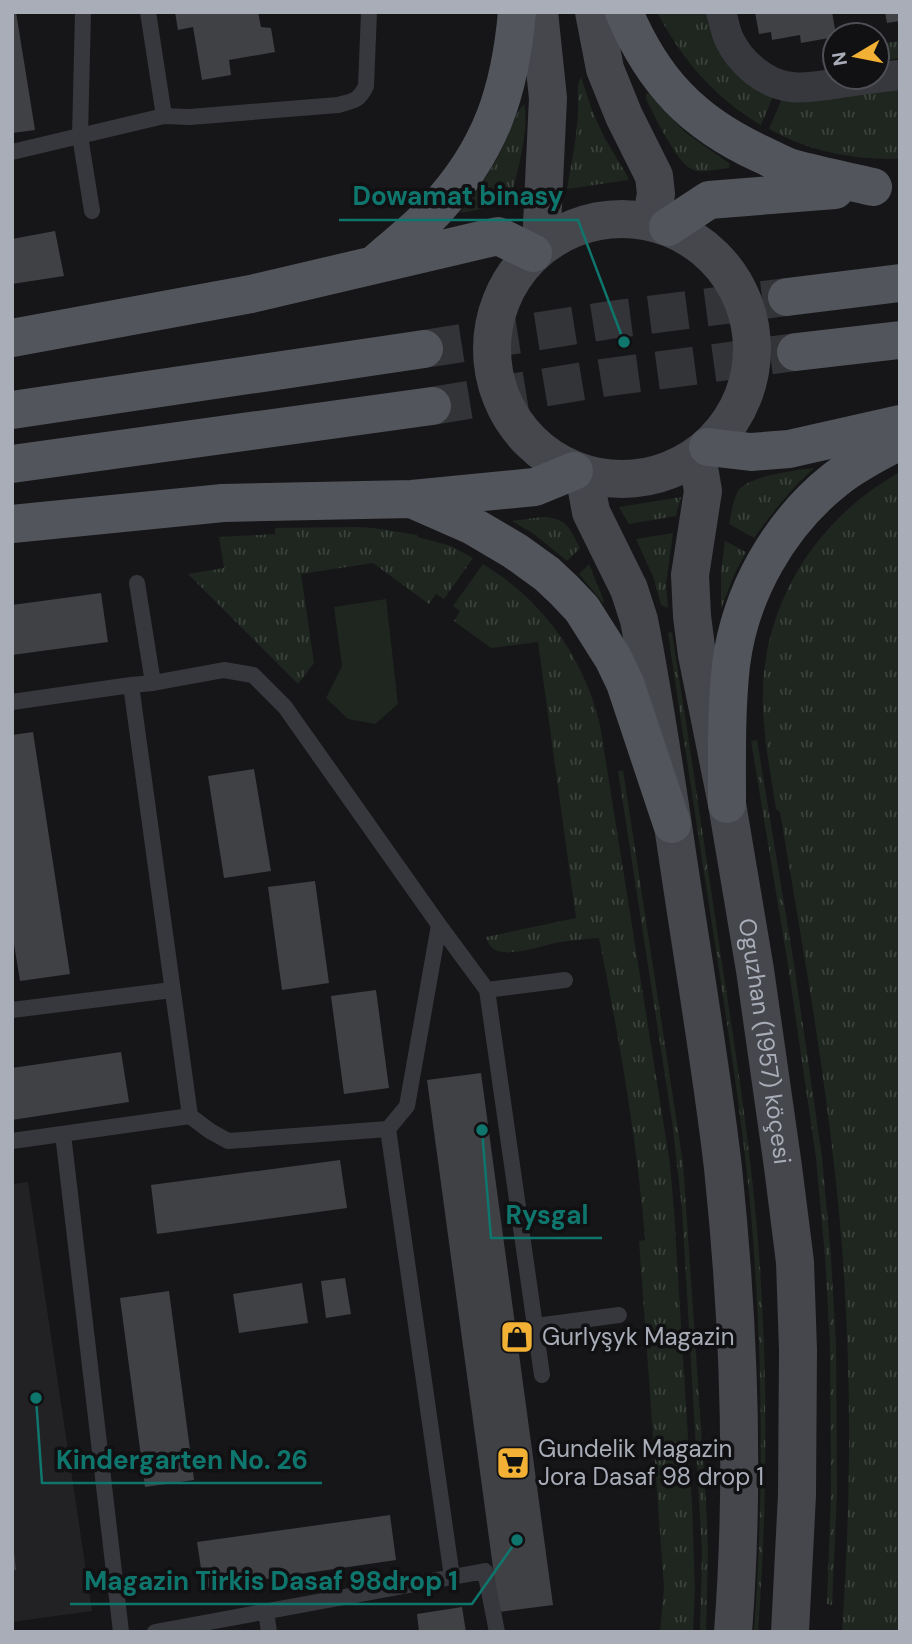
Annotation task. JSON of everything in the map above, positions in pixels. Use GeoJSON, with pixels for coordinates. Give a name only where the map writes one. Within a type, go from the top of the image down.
{"type":"FeatureCollection","features":[{"type":"Feature","properties":{"kind":"main road"},"geometry":{"type":"LineString","coordinates":[[373,266],[435,210],[459,182],[483,147],[500,104],[513,51],[517,12]]}},
{"type":"Feature","properties":{"kind":"main road"},"geometry":{"type":"LineString","coordinates":[[537,250],[548,98],[539,12]]}},
{"type":"Feature","properties":{"kind":"main road"},"geometry":{"type":"LineString","coordinates":[[594,12],[605,69],[624,116],[654,176],[659,224]]}},
{"type":"Feature","properties":{"kind":"main road"},"geometry":{"type":"LineString","coordinates":[[624,12],[632,32],[666,85],[692,112],[716,131],[792,169],[886,187]]}},
{"type":"Feature","properties":{"kind":"main road"},"geometry":{"type":"LineString","coordinates":[[659,224],[709,200],[886,187]]}},
{"type":"Feature","properties":{"kind":"main road"},"geometry":{"type":"LineString","coordinates":[[612,219],[632,219],[659,224],[688,237],[706,249],[722,265],[734,284],[744,304],[750,326],[752,348],[745,392],[730,422],[703,452],[680,466],[662,474],[623,480],[579,473],[554,461],[537,448],[509,414],[499,395],[492,351],[498,308],[518,269],[537,250],[566,231],[593,221],[612,219]]}},
{"type":"Feature","properties":{"kind":"main road"},"geometry":{"type":"LineString","coordinates":[[12,338],[251,294],[498,236],[537,250]]}},
{"type":"Feature","properties":{"kind":"main road"},"geometry":{"type":"LineString","coordinates":[[787,297],[900,283]]}},
{"type":"Feature","properties":{"kind":"main road"},"geometry":{"type":"LineString","coordinates":[[796,352],[900,340]]}},
{"type":"Feature","properties":{"kind":"main road"},"geometry":{"type":"LineString","coordinates":[[12,410],[424,349]]}},
{"type":"Feature","properties":{"kind":"main road"},"geometry":{"type":"LineString","coordinates":[[12,464],[432,406]]}},
{"type":"Feature","properties":{"kind":"main road"},"geometry":{"type":"LineString","coordinates":[[703,452],[789,449],[900,424]]}},
{"type":"Feature","properties":{"kind":"main road"},"geometry":{"type":"LineString","coordinates":[[727,804],[728,712],[732,663],[741,621],[755,582],[775,544],[812,500],[857,464],[900,441]]}},
{"type":"Feature","properties":{"kind":"main road","name":"Oguzhan (1957) köçesi"},"geometry":{"type":"LineString","coordinates":[[703,452],[703,491],[690,575],[692,616],[755,971],[794,1262],[798,1350],[797,1482],[790,1632]]}},
{"type":"Feature","properties":{"kind":"main road"},"geometry":{"type":"LineString","coordinates":[[12,524],[223,503],[412,499],[535,487],[579,473]]}},
{"type":"Feature","properties":{"kind":"main road"},"geometry":{"type":"LineString","coordinates":[[579,473],[591,512],[629,589],[639,620],[708,1058],[732,1267],[739,1413],[740,1497],[733,1632]]}},
{"type":"Feature","properties":{"kind":"main road"},"geometry":{"type":"LineString","coordinates":[[412,499],[471,525],[515,551],[547,574],[582,609],[614,658],[625,683],[672,824]]}},
{"type":"Feature","properties":{"kind":"street"},"geometry":{"type":"LineString","coordinates":[[721,12],[727,36],[744,62],[778,84],[808,88],[900,75]]}},
{"type":"Feature","properties":{"kind":"lane"},"geometry":{"type":"LineString","coordinates":[[83,12],[80,136],[92,211]]}},
{"type":"Feature","properties":{"kind":"lane"},"geometry":{"type":"LineString","coordinates":[[148,12],[163,116]]}},
{"type":"Feature","properties":{"kind":"lane"},"geometry":{"type":"LineString","coordinates":[[12,152],[163,116],[217,115],[338,105],[353,101],[361,96],[366,86],[369,12]]}},
{"type":"Feature","properties":{"kind":"lane"},"geometry":{"type":"LineString","coordinates":[[137,583],[153,683]]}},
{"type":"Feature","properties":{"kind":"lane"},"geometry":{"type":"LineString","coordinates":[[12,702],[153,683],[224,670],[253,675],[285,707],[487,990],[542,1375]]}},
{"type":"Feature","properties":{"kind":"lane"},"geometry":{"type":"LineString","coordinates":[[131,685],[190,1116]]}},
{"type":"Feature","properties":{"kind":"lane"},"geometry":{"type":"LineString","coordinates":[[12,1141],[190,1116],[228,1141],[388,1129],[407,1106],[439,925]]}},
{"type":"Feature","properties":{"kind":"lane"},"geometry":{"type":"LineString","coordinates":[[487,990],[565,980]]}},
{"type":"Feature","properties":{"kind":"lane"},"geometry":{"type":"LineString","coordinates":[[12,1010],[173,990]]}},
{"type":"Feature","properties":{"kind":"lane"},"geometry":{"type":"LineString","coordinates":[[388,1129],[452,1577]]}},
{"type":"Feature","properties":{"kind":"lane"},"geometry":{"type":"LineString","coordinates":[[63,1134],[121,1632]]}},
{"type":"Feature","properties":{"kind":"lane"},"geometry":{"type":"LineString","coordinates":[[536,1325],[619,1315]]}},
{"type":"Feature","properties":{"kind":"lane"},"geometry":{"type":"LineString","coordinates":[[155,1632],[485,1571],[497,1632]]}},
{"type":"Feature","properties":{"kind":"lane"},"geometry":{"type":"LineString","coordinates":[[266,1611],[269,1632]]}},
{"type":"Feature","properties":{"kind":"shaded area"},"geometry":{"type":"Polygon","coordinates":[[[28,1182],[92,1611],[12,1622],[12,1184],[28,1182]]]}},
{"type":"Feature","properties":{"kind":"green space"},"geometry":{"type":"Polygon","coordinates":[[[657,12],[711,12],[775,92],[761,125],[729,103],[701,76],[677,46],[657,12]]]}},
{"type":"Feature","properties":{"kind":"green space"},"geometry":{"type":"Polygon","coordinates":[[[900,41],[900,58],[891,60],[891,42],[900,41]]]}},
{"type":"Feature","properties":{"kind":"green space"},"geometry":{"type":"Polygon","coordinates":[[[581,77],[604,137],[628,180],[567,189],[581,77]]]}},
{"type":"Feature","properties":{"kind":"green space"},"geometry":{"type":"Polygon","coordinates":[[[900,85],[900,159],[865,158],[833,153],[801,144],[769,129],[783,96],[836,91],[891,91],[891,86],[900,85]]]}},
{"type":"Feature","properties":{"kind":"green space"},"geometry":{"type":"Polygon","coordinates":[[[650,93],[685,132],[730,164],[729,168],[700,171],[685,164],[666,137],[646,99],[646,94],[650,93]]]}},
{"type":"Feature","properties":{"kind":"green space"},"geometry":{"type":"Polygon","coordinates":[[[524,104],[526,124],[512,193],[495,205],[460,213],[498,157],[524,104]]]}},
{"type":"Feature","properties":{"kind":"green space"},"geometry":{"type":"Polygon","coordinates":[[[814,468],[797,484],[754,538],[729,524],[735,499],[743,486],[773,475],[814,468]]]}},
{"type":"Feature","properties":{"kind":"green space"},"geometry":{"type":"Polygon","coordinates":[[[900,472],[900,1632],[842,1632],[849,1454],[844,1275],[828,1113],[816,1027],[780,812],[776,809],[766,746],[764,671],[782,602],[798,570],[818,541],[842,515],[869,492],[900,472]]]}},
{"type":"Feature","properties":{"kind":"green space"},"geometry":{"type":"Polygon","coordinates":[[[681,497],[676,516],[629,524],[619,507],[681,497]]]}},
{"type":"Feature","properties":{"kind":"green space"},"geometry":{"type":"Polygon","coordinates":[[[542,517],[557,519],[573,534],[580,548],[567,561],[534,534],[512,521],[542,517]]]}},
{"type":"Feature","properties":{"kind":"green space"},"geometry":{"type":"Polygon","coordinates":[[[355,527],[417,535],[451,546],[473,558],[444,599],[436,594],[429,604],[373,563],[301,574],[314,663],[298,684],[188,574],[224,568],[219,537],[275,534],[275,528],[355,527]]]}},
{"type":"Feature","properties":{"kind":"green space"},"geometry":{"type":"Polygon","coordinates":[[[673,533],[666,584],[668,608],[661,605],[654,579],[636,539],[673,533]]]}},
{"type":"Feature","properties":{"kind":"green space"},"geometry":{"type":"Polygon","coordinates":[[[725,541],[746,552],[721,609],[721,571],[725,541]]]}},
{"type":"Feature","properties":{"kind":"green space"},"geometry":{"type":"Polygon","coordinates":[[[483,564],[524,595],[558,632],[583,676],[600,725],[670,1164],[692,1503],[695,1590],[693,1632],[660,1632],[664,1588],[639,1241],[645,1240],[626,1089],[599,938],[502,952],[489,945],[486,937],[576,918],[538,642],[491,648],[454,621],[460,611],[453,606],[483,564]]]}},
{"type":"Feature","properties":{"kind":"green space"},"geometry":{"type":"Polygon","coordinates":[[[589,564],[604,601],[603,603],[579,574],[589,564]]]}},
{"type":"Feature","properties":{"kind":"green space"},"geometry":{"type":"Polygon","coordinates":[[[386,599],[398,704],[375,724],[348,719],[326,698],[342,666],[334,607],[386,599]]]}},
{"type":"Feature","properties":{"kind":"green space"},"geometry":{"type":"Polygon","coordinates":[[[672,632],[739,1073],[757,1228],[764,1358],[765,1450],[758,1632],[754,1632],[759,1541],[761,1404],[752,1229],[735,1077],[668,633],[672,632]]]}},
{"type":"Feature","properties":{"kind":"green space"},"geometry":{"type":"Polygon","coordinates":[[[757,740],[822,1157],[831,1257],[836,1344],[837,1493],[832,1605],[827,1604],[831,1493],[830,1344],[825,1257],[816,1158],[751,741],[757,740]]]}},
{"type":"Feature","properties":{"kind":"green space"},"geometry":{"type":"Polygon","coordinates":[[[623,770],[683,1163],[706,1501],[706,1632],[700,1632],[702,1551],[682,1209],[672,1121],[618,771],[623,770]]]}},
{"type":"Feature","properties":{"kind":"building"},"geometry":{"type":"Polygon","coordinates":[[[12,12],[16,12],[35,130],[12,133],[12,12]]]}},
{"type":"Feature","properties":{"kind":"building"},"geometry":{"type":"Polygon","coordinates":[[[175,12],[258,12],[261,27],[271,28],[275,52],[229,60],[231,75],[202,80],[193,27],[178,30],[175,12]]]}},
{"type":"Feature","properties":{"kind":"building"},"geometry":{"type":"Polygon","coordinates":[[[755,12],[832,12],[834,21],[821,21],[821,39],[801,43],[800,35],[772,40],[771,32],[759,34],[755,12]]]}},
{"type":"Feature","properties":{"kind":"building"},"geometry":{"type":"Polygon","coordinates":[[[885,12],[900,12],[900,21],[887,21],[885,12]]]}},
{"type":"Feature","properties":{"kind":"building"},"geometry":{"type":"Polygon","coordinates":[[[55,231],[64,276],[12,284],[12,239],[55,231]]]}},
{"type":"Feature","properties":{"kind":"building"},"geometry":{"type":"Polygon","coordinates":[[[101,593],[108,642],[12,655],[12,605],[101,593]]]}},
{"type":"Feature","properties":{"kind":"building"},"geometry":{"type":"Polygon","coordinates":[[[33,732],[70,974],[20,981],[12,932],[12,735],[33,732]]]}},
{"type":"Feature","properties":{"kind":"building"},"geometry":{"type":"Polygon","coordinates":[[[254,769],[271,871],[224,878],[208,776],[254,769]]]}},
{"type":"Feature","properties":{"kind":"building"},"geometry":{"type":"Polygon","coordinates":[[[315,881],[329,983],[282,990],[268,887],[315,881]]]}},
{"type":"Feature","properties":{"kind":"building"},"geometry":{"type":"Polygon","coordinates":[[[376,990],[389,1088],[344,1094],[331,996],[376,990]]]}},
{"type":"Feature","properties":{"kind":"building"},"geometry":{"type":"Polygon","coordinates":[[[121,1052],[129,1102],[12,1120],[12,1068],[121,1052]]]}},
{"type":"Feature","properties":{"kind":"building"},"geometry":{"type":"Polygon","coordinates":[[[481,1073],[553,1605],[499,1612],[427,1080],[481,1073]]]}},
{"type":"Feature","properties":{"kind":"building"},"geometry":{"type":"Polygon","coordinates":[[[340,1160],[347,1208],[157,1234],[151,1185],[340,1160]]]}},
{"type":"Feature","properties":{"kind":"building"},"geometry":{"type":"Polygon","coordinates":[[[345,1278],[351,1314],[326,1318],[321,1281],[345,1278]]]}},
{"type":"Feature","properties":{"kind":"building"},"geometry":{"type":"Polygon","coordinates":[[[302,1283],[308,1323],[239,1333],[233,1294],[302,1283]]]}},
{"type":"Feature","properties":{"kind":"building"},"geometry":{"type":"Polygon","coordinates":[[[169,1291],[194,1480],[145,1487],[120,1298],[169,1291]]]}},
{"type":"Feature","properties":{"kind":"building"},"geometry":{"type":"Polygon","coordinates":[[[390,1515],[396,1560],[204,1588],[197,1542],[390,1515]]]}},
{"type":"Feature","properties":{"kind":"building"},"geometry":{"type":"Polygon","coordinates":[[[14,1552],[16,1570],[12,1570],[12,1553],[14,1552]]]}},
{"type":"Feature","properties":{"kind":"building"},"geometry":{"type":"Polygon","coordinates":[[[462,1607],[466,1632],[419,1632],[417,1614],[462,1607]]]}},
{"type":"Feature","properties":{"kind":"tunnel"},"geometry":{"type":"LineString","coordinates":[[424,349],[610,320],[787,297]]}},
{"type":"Feature","properties":{"kind":"tunnel"},"geometry":{"type":"LineString","coordinates":[[432,406],[602,378],[796,352]]}},
{"type":"Feature","properties":{"kind":"place","name":"Dowamat binasy"},"geometry":{"type":"Point","coordinates":[624,342]}},
{"type":"Feature","properties":{"kind":"place","name":"Rysgal"},"geometry":{"type":"Point","coordinates":[482,1130]}},
{"type":"Feature","properties":{"kind":"place","name":"Gurlyşyk Magazin"},"geometry":{"type":"Point","coordinates":[517,1337]}},
{"type":"Feature","properties":{"kind":"place","name":"Kindergarten No. 26"},"geometry":{"type":"Point","coordinates":[36,1398]}},
{"type":"Feature","properties":{"kind":"place","name":"Gundelik Magazin Jora Dasaf 98 drop 1"},"geometry":{"type":"Point","coordinates":[513,1463]}},
{"type":"Feature","properties":{"kind":"place","name":"Magazin Tirkis Dasaf 98drop 1"},"geometry":{"type":"Point","coordinates":[517,1540]}}]}
